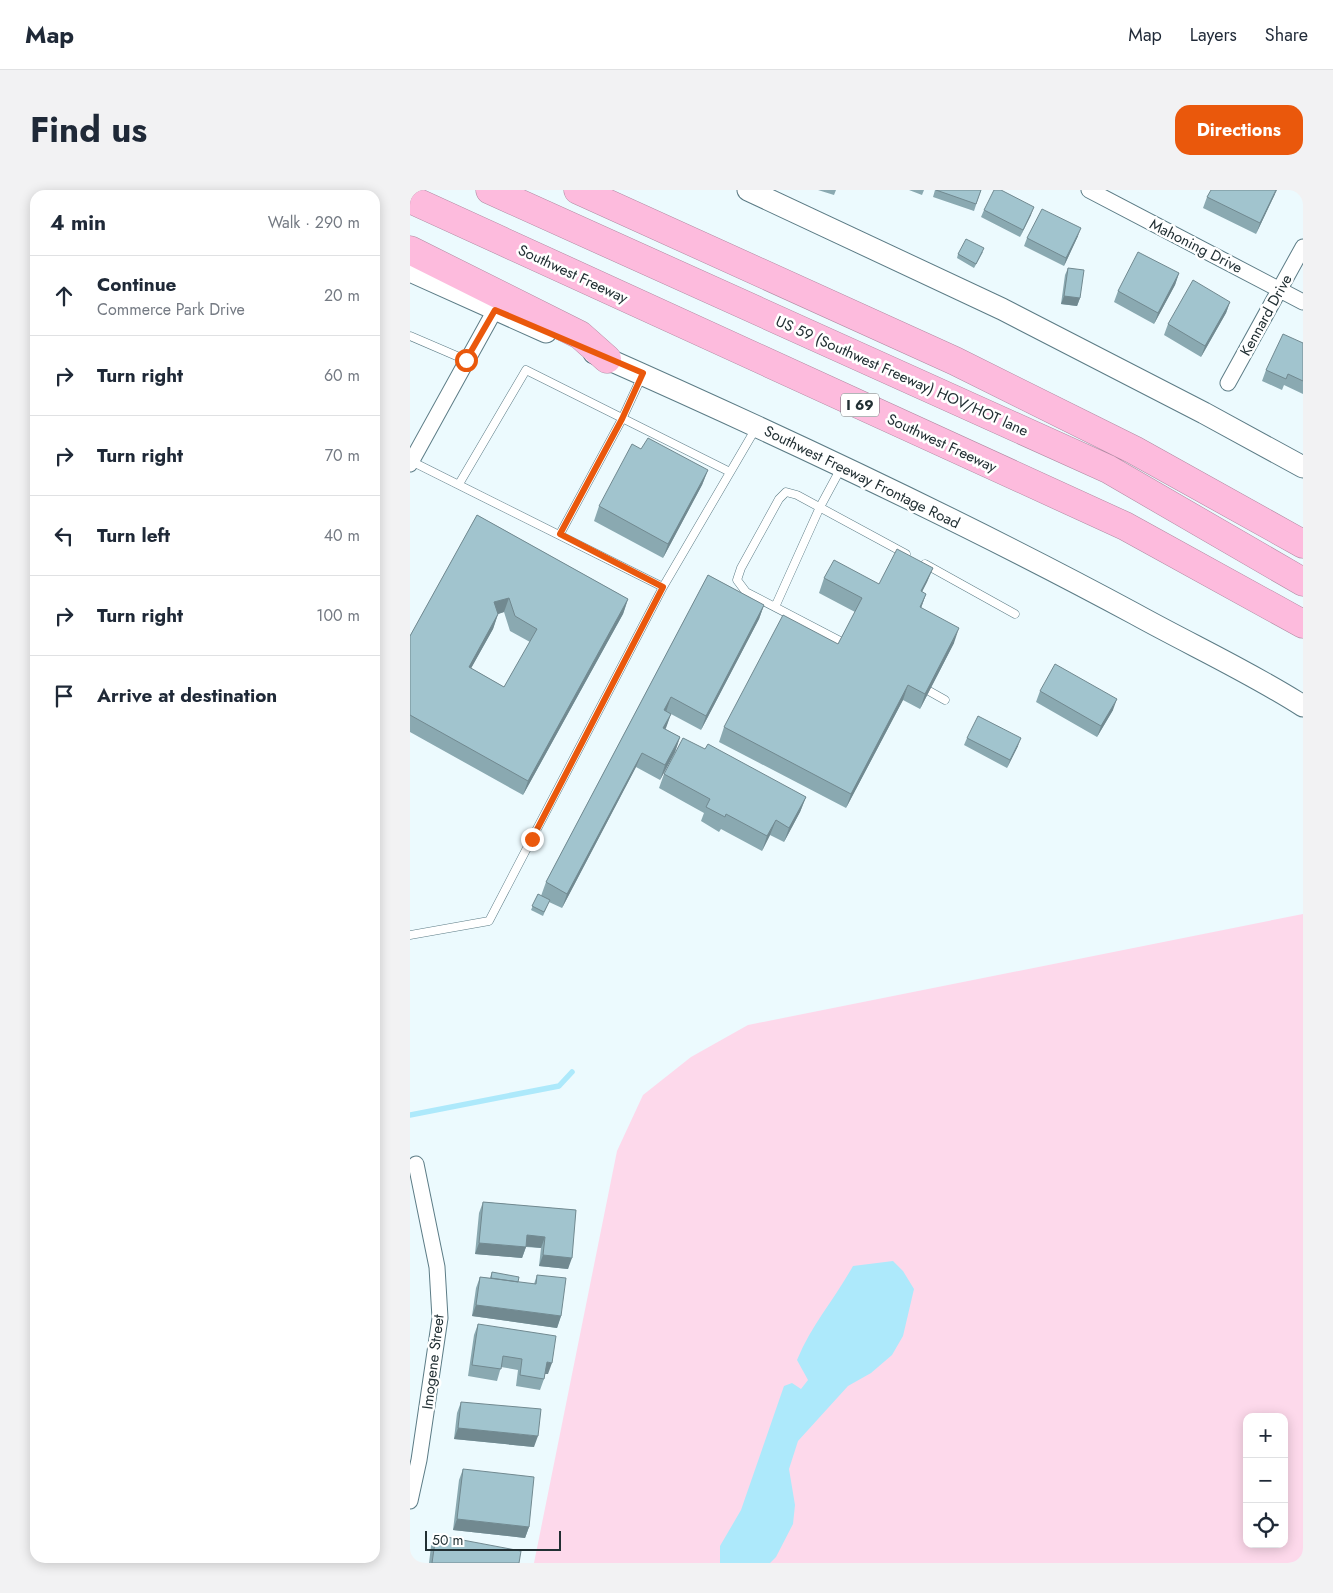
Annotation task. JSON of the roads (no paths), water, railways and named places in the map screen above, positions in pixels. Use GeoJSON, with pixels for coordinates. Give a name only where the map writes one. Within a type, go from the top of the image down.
{"type":"FeatureCollection","features":[{"type":"Feature","properties":{"kind":"highway","name":"US 59 (Southwest Freeway) HOV/HOT lane"},"geometry":{"type":"LineString","coordinates":[[490,190],[1108,469],[1303,582]]}},
{"type":"Feature","properties":{"kind":"highway"},"geometry":{"type":"LineString","coordinates":[[578,190],[955,361],[1134,450],[1303,544]]}},
{"type":"Feature","properties":{"kind":"highway","name":"Southwest Freeway"},"geometry":{"type":"LineString","coordinates":[[410,199],[1125,526],[1303,624]]}},
{"type":"Feature","properties":{"kind":"highway"},"geometry":{"type":"LineString","coordinates":[[410,250],[580,335],[607,358]]}},
{"type":"Feature","properties":{"kind":"main road"},"geometry":{"type":"LineString","coordinates":[[748,190],[1002,309],[1204,413],[1303,467]]}},
{"type":"Feature","properties":{"kind":"main road","name":"Southwest Freeway Frontage Road"},"geometry":{"type":"LineString","coordinates":[[410,271],[495,310],[643,373],[842,466],[1042,564],[1303,706]]}},
{"type":"Feature","properties":{"kind":"street","name":"Mahoning Drive"},"geometry":{"type":"LineString","coordinates":[[1089,190],[1303,302]]}},
{"type":"Feature","properties":{"kind":"street","name":"Kennard Drive"},"geometry":{"type":"LineString","coordinates":[[1228,383],[1303,247]]}},
{"type":"Feature","properties":{"kind":"street"},"geometry":{"type":"LineString","coordinates":[[411,463],[495,310]]}},
{"type":"Feature","properties":{"kind":"street","name":"Imogene Street"},"geometry":{"type":"LineString","coordinates":[[410,1502],[414,1459],[440,1318],[437,1267],[416,1164]]}},
{"type":"Feature","properties":{"kind":"lane"},"geometry":{"type":"LineString","coordinates":[[410,336],[466,360]]}},
{"type":"Feature","properties":{"kind":"lane"},"geometry":{"type":"LineString","coordinates":[[459,484],[526,370],[730,472]]}},
{"type":"Feature","properties":{"kind":"lane"},"geometry":{"type":"LineString","coordinates":[[560,534],[622,419],[643,373]]}},
{"type":"Feature","properties":{"kind":"lane"},"geometry":{"type":"LineString","coordinates":[[410,935],[489,921],[663,587],[757,426]]}},
{"type":"Feature","properties":{"kind":"lane"},"geometry":{"type":"LineString","coordinates":[[411,463],[459,484],[663,587]]}},
{"type":"Feature","properties":{"kind":"lane"},"geometry":{"type":"LineString","coordinates":[[775,607],[820,507],[842,466]]}},
{"type":"Feature","properties":{"kind":"lane"},"geometry":{"type":"LineString","coordinates":[[842,642],[746,592],[737,580],[741,568],[779,499],[786,492],[808,500],[1015,614]]}},
{"type":"Feature","properties":{"kind":"lane"},"geometry":{"type":"LineString","coordinates":[[929,691],[945,700]]}},
{"type":"Feature","properties":{"kind":"water"},"geometry":{"type":"Polygon","coordinates":[[[893,1261],[903,1271],[914,1289],[903,1336],[892,1355],[871,1373],[848,1386],[798,1441],[789,1469],[795,1505],[793,1524],[776,1557],[770,1563],[720,1563],[720,1546],[741,1510],[784,1386],[792,1383],[801,1389],[808,1380],[797,1360],[809,1335],[853,1266],[893,1261]]]}},
{"type":"Feature","properties":{"kind":"waterway"},"geometry":{"type":"LineString","coordinates":[[410,1115],[559,1086],[572,1072]]}}]}
